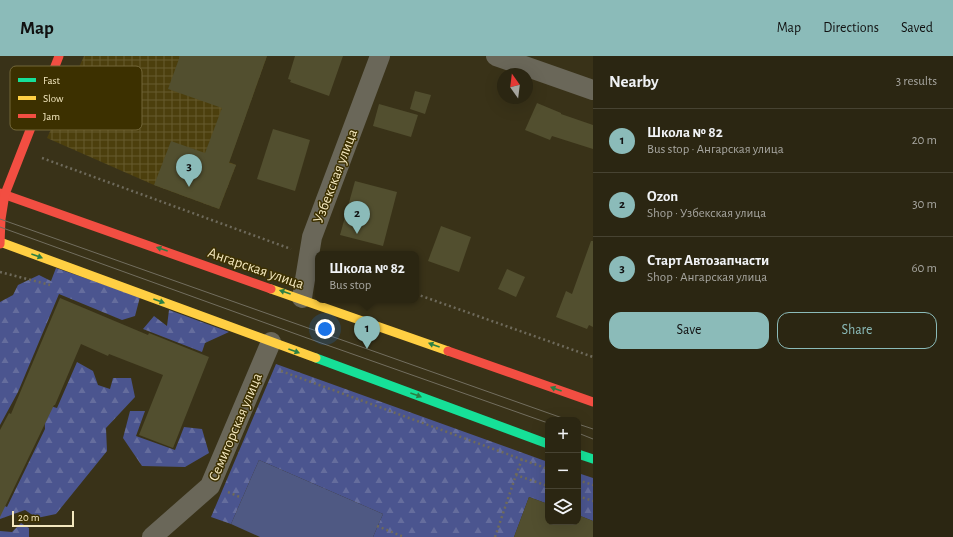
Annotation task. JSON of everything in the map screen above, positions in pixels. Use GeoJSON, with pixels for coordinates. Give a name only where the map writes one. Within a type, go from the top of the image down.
{"type":"FeatureCollection","features":[{"type":"Feature","properties":{"kind":"main road"},"geometry":{"type":"LineString","coordinates":[[55,66],[59,56]]}},
{"type":"Feature","properties":{"kind":"main road"},"geometry":{"type":"LineString","coordinates":[[30,130],[2,194],[0,243],[545,443]]}},
{"type":"Feature","properties":{"kind":"main road","name":"Ангарская улица"},"geometry":{"type":"LineString","coordinates":[[2,194],[315,303]]}},
{"type":"Feature","properties":{"kind":"main road","name":"Ангарская улица"},"geometry":{"type":"LineString","coordinates":[[316,303],[593,402]]}},
{"type":"Feature","properties":{"kind":"main road"},"geometry":{"type":"LineString","coordinates":[[581,455],[593,459]]}},
{"type":"Feature","properties":{"kind":"street","name":"Узбекская улица"},"geometry":{"type":"LineString","coordinates":[[302,298],[312,237],[380,56]]}},
{"type":"Feature","properties":{"kind":"street"},"geometry":{"type":"LineString","coordinates":[[496,56],[593,90]]}},
{"type":"Feature","properties":{"kind":"street","name":"Семигорская улица"},"geometry":{"type":"LineString","coordinates":[[152,537],[210,486],[271,342]]}},
{"type":"Feature","properties":{"kind":"path","name":"Ангарская улица"},"geometry":{"type":"LineString","coordinates":[[22,151],[309,255]]}},
{"type":"Feature","properties":{"kind":"path"},"geometry":{"type":"LineString","coordinates":[[419,295],[593,357]]}},
{"type":"Feature","properties":{"kind":"path"},"geometry":{"type":"LineString","coordinates":[[495,537],[516,475],[545,485]]}},
{"type":"Feature","properties":{"kind":"path"},"geometry":{"type":"LineString","coordinates":[[581,481],[593,485]]}},
{"type":"Feature","properties":{"kind":"path"},"geometry":{"type":"LineString","coordinates":[[581,497],[593,501]]}},
{"type":"Feature","properties":{"kind":"path"},"geometry":{"type":"LineString","coordinates":[[377,526],[404,537]]}},
{"type":"Feature","properties":{"kind":"shaded area"},"geometry":{"type":"Polygon","coordinates":[[[84,56],[267,56],[229,162],[236,165],[219,209],[154,185],[47,138],[51,130],[142,130],[142,66],[79,66],[84,56]]]}},
{"type":"Feature","properties":{"kind":"shaded area"},"geometry":{"type":"Polygon","coordinates":[[[259,460],[383,514],[373,537],[260,537],[231,524],[259,460]]]}},
{"type":"Feature","properties":{"kind":"green space"},"geometry":{"type":"Polygon","coordinates":[[[56,268],[140,297],[135,316],[122,320],[59,294],[18,392],[0,425],[0,302],[13,295],[18,285],[39,275],[51,281],[56,268]]]}},
{"type":"Feature","properties":{"kind":"green space"},"geometry":{"type":"Polygon","coordinates":[[[169,310],[229,332],[205,343],[202,352],[143,329],[154,316],[167,326],[169,310]]]}},
{"type":"Feature","properties":{"kind":"green space"},"geometry":{"type":"Polygon","coordinates":[[[77,362],[93,371],[98,385],[110,389],[113,378],[131,378],[135,397],[106,428],[107,451],[56,514],[37,518],[25,510],[0,519],[0,504],[7,507],[45,429],[44,407],[50,406],[57,408],[77,362]]]}},
{"type":"Feature","properties":{"kind":"green space"},"geometry":{"type":"Polygon","coordinates":[[[276,364],[545,461],[545,503],[529,497],[514,537],[373,537],[383,514],[259,460],[231,524],[211,517],[276,364]]]}},
{"type":"Feature","properties":{"kind":"green space"},"geometry":{"type":"Polygon","coordinates":[[[130,411],[145,411],[136,436],[175,450],[184,427],[202,429],[209,453],[185,467],[142,466],[123,438],[130,411]]]}},
{"type":"Feature","properties":{"kind":"green space"},"geometry":{"type":"Polygon","coordinates":[[[581,474],[593,478],[593,521],[581,516],[581,474]]]}},
{"type":"Feature","properties":{"kind":"green space"},"geometry":{"type":"Polygon","coordinates":[[[21,523],[29,528],[29,537],[0,537],[0,531],[12,532],[21,523]]]}},
{"type":"Feature","properties":{"kind":"building"},"geometry":{"type":"Polygon","coordinates":[[[180,56],[267,56],[229,163],[236,165],[219,209],[154,185],[171,141],[205,153],[222,108],[168,89],[180,56]]]}},
{"type":"Feature","properties":{"kind":"building"},"geometry":{"type":"Polygon","coordinates":[[[295,56],[343,56],[329,96],[290,82],[291,80],[288,79],[295,56]]]}},
{"type":"Feature","properties":{"kind":"building"},"geometry":{"type":"Polygon","coordinates":[[[415,91],[431,95],[425,114],[410,109],[415,91]]]}},
{"type":"Feature","properties":{"kind":"building"},"geometry":{"type":"Polygon","coordinates":[[[537,103],[561,114],[593,125],[593,149],[552,136],[550,140],[525,130],[537,103]]]}},
{"type":"Feature","properties":{"kind":"building"},"geometry":{"type":"Polygon","coordinates":[[[379,104],[418,115],[411,137],[373,126],[379,104]]]}},
{"type":"Feature","properties":{"kind":"building"},"geometry":{"type":"Polygon","coordinates":[[[273,129],[310,140],[295,191],[257,179],[273,129]]]}},
{"type":"Feature","properties":{"kind":"building"},"geometry":{"type":"Polygon","coordinates":[[[355,181],[397,192],[383,246],[340,235],[355,181]]]}},
{"type":"Feature","properties":{"kind":"building"},"geometry":{"type":"Polygon","coordinates":[[[441,226],[471,237],[459,272],[428,261],[441,226]]]}},
{"type":"Feature","properties":{"kind":"building"},"geometry":{"type":"Polygon","coordinates":[[[591,241],[593,241],[593,327],[589,325],[587,329],[556,317],[566,291],[572,294],[591,241]]]}},
{"type":"Feature","properties":{"kind":"building"},"geometry":{"type":"Polygon","coordinates":[[[507,269],[525,277],[516,297],[498,289],[507,269]]]}},
{"type":"Feature","properties":{"kind":"building"},"geometry":{"type":"Polygon","coordinates":[[[60,298],[148,335],[149,333],[209,357],[173,448],[139,435],[163,375],[109,354],[108,356],[81,344],[55,405],[0,517],[0,430],[9,413],[11,414],[60,298]]]}},
{"type":"Feature","properties":{"kind":"building"},"geometry":{"type":"Polygon","coordinates":[[[529,497],[545,503],[545,525],[581,525],[581,516],[593,521],[593,537],[514,537],[529,497]]]}},
{"type":"Feature","properties":{"kind":"tram line"},"geometry":{"type":"LineString","coordinates":[[0,219],[560,417]]}},
{"type":"Feature","properties":{"kind":"tram line"},"geometry":{"type":"LineString","coordinates":[[0,227],[545,422]]}},
{"type":"Feature","properties":{"kind":"tram line"},"geometry":{"type":"LineString","coordinates":[[581,425],[593,429]]}},
{"type":"Feature","properties":{"kind":"tram line"},"geometry":{"type":"LineString","coordinates":[[581,434],[593,439]]}},
{"type":"Feature","properties":{"kind":"traffic: fast"},"geometry":{"type":"LineString","coordinates":[[316,358],[545,443]]}},
{"type":"Feature","properties":{"kind":"traffic: fast"},"geometry":{"type":"LineString","coordinates":[[581,455],[593,459]]}},
{"type":"Feature","properties":{"kind":"traffic: slow"},"geometry":{"type":"LineString","coordinates":[[0,242],[316,358]]}},
{"type":"Feature","properties":{"kind":"traffic: slow"},"geometry":{"type":"LineString","coordinates":[[271,289],[448,351]]}},
{"type":"Feature","properties":{"kind":"traffic: jam"},"geometry":{"type":"LineString","coordinates":[[55,66],[59,56]]}},
{"type":"Feature","properties":{"kind":"traffic: jam"},"geometry":{"type":"LineString","coordinates":[[0,244],[1,219],[5,194],[30,130]]}},
{"type":"Feature","properties":{"kind":"traffic: jam"},"geometry":{"type":"LineString","coordinates":[[0,193],[271,289]]}},
{"type":"Feature","properties":{"kind":"traffic: jam"},"geometry":{"type":"LineString","coordinates":[[448,351],[593,402]]}},
{"type":"Feature","properties":{"kind":"place","name":"Старт Автозапчасти"},"geometry":{"type":"Point","coordinates":[189,187]}},
{"type":"Feature","properties":{"kind":"place","name":"Ozon"},"geometry":{"type":"Point","coordinates":[357,234]}},
{"type":"Feature","properties":{"kind":"place","name":"Школа № 82"},"geometry":{"type":"Point","coordinates":[367,349]}}]}
